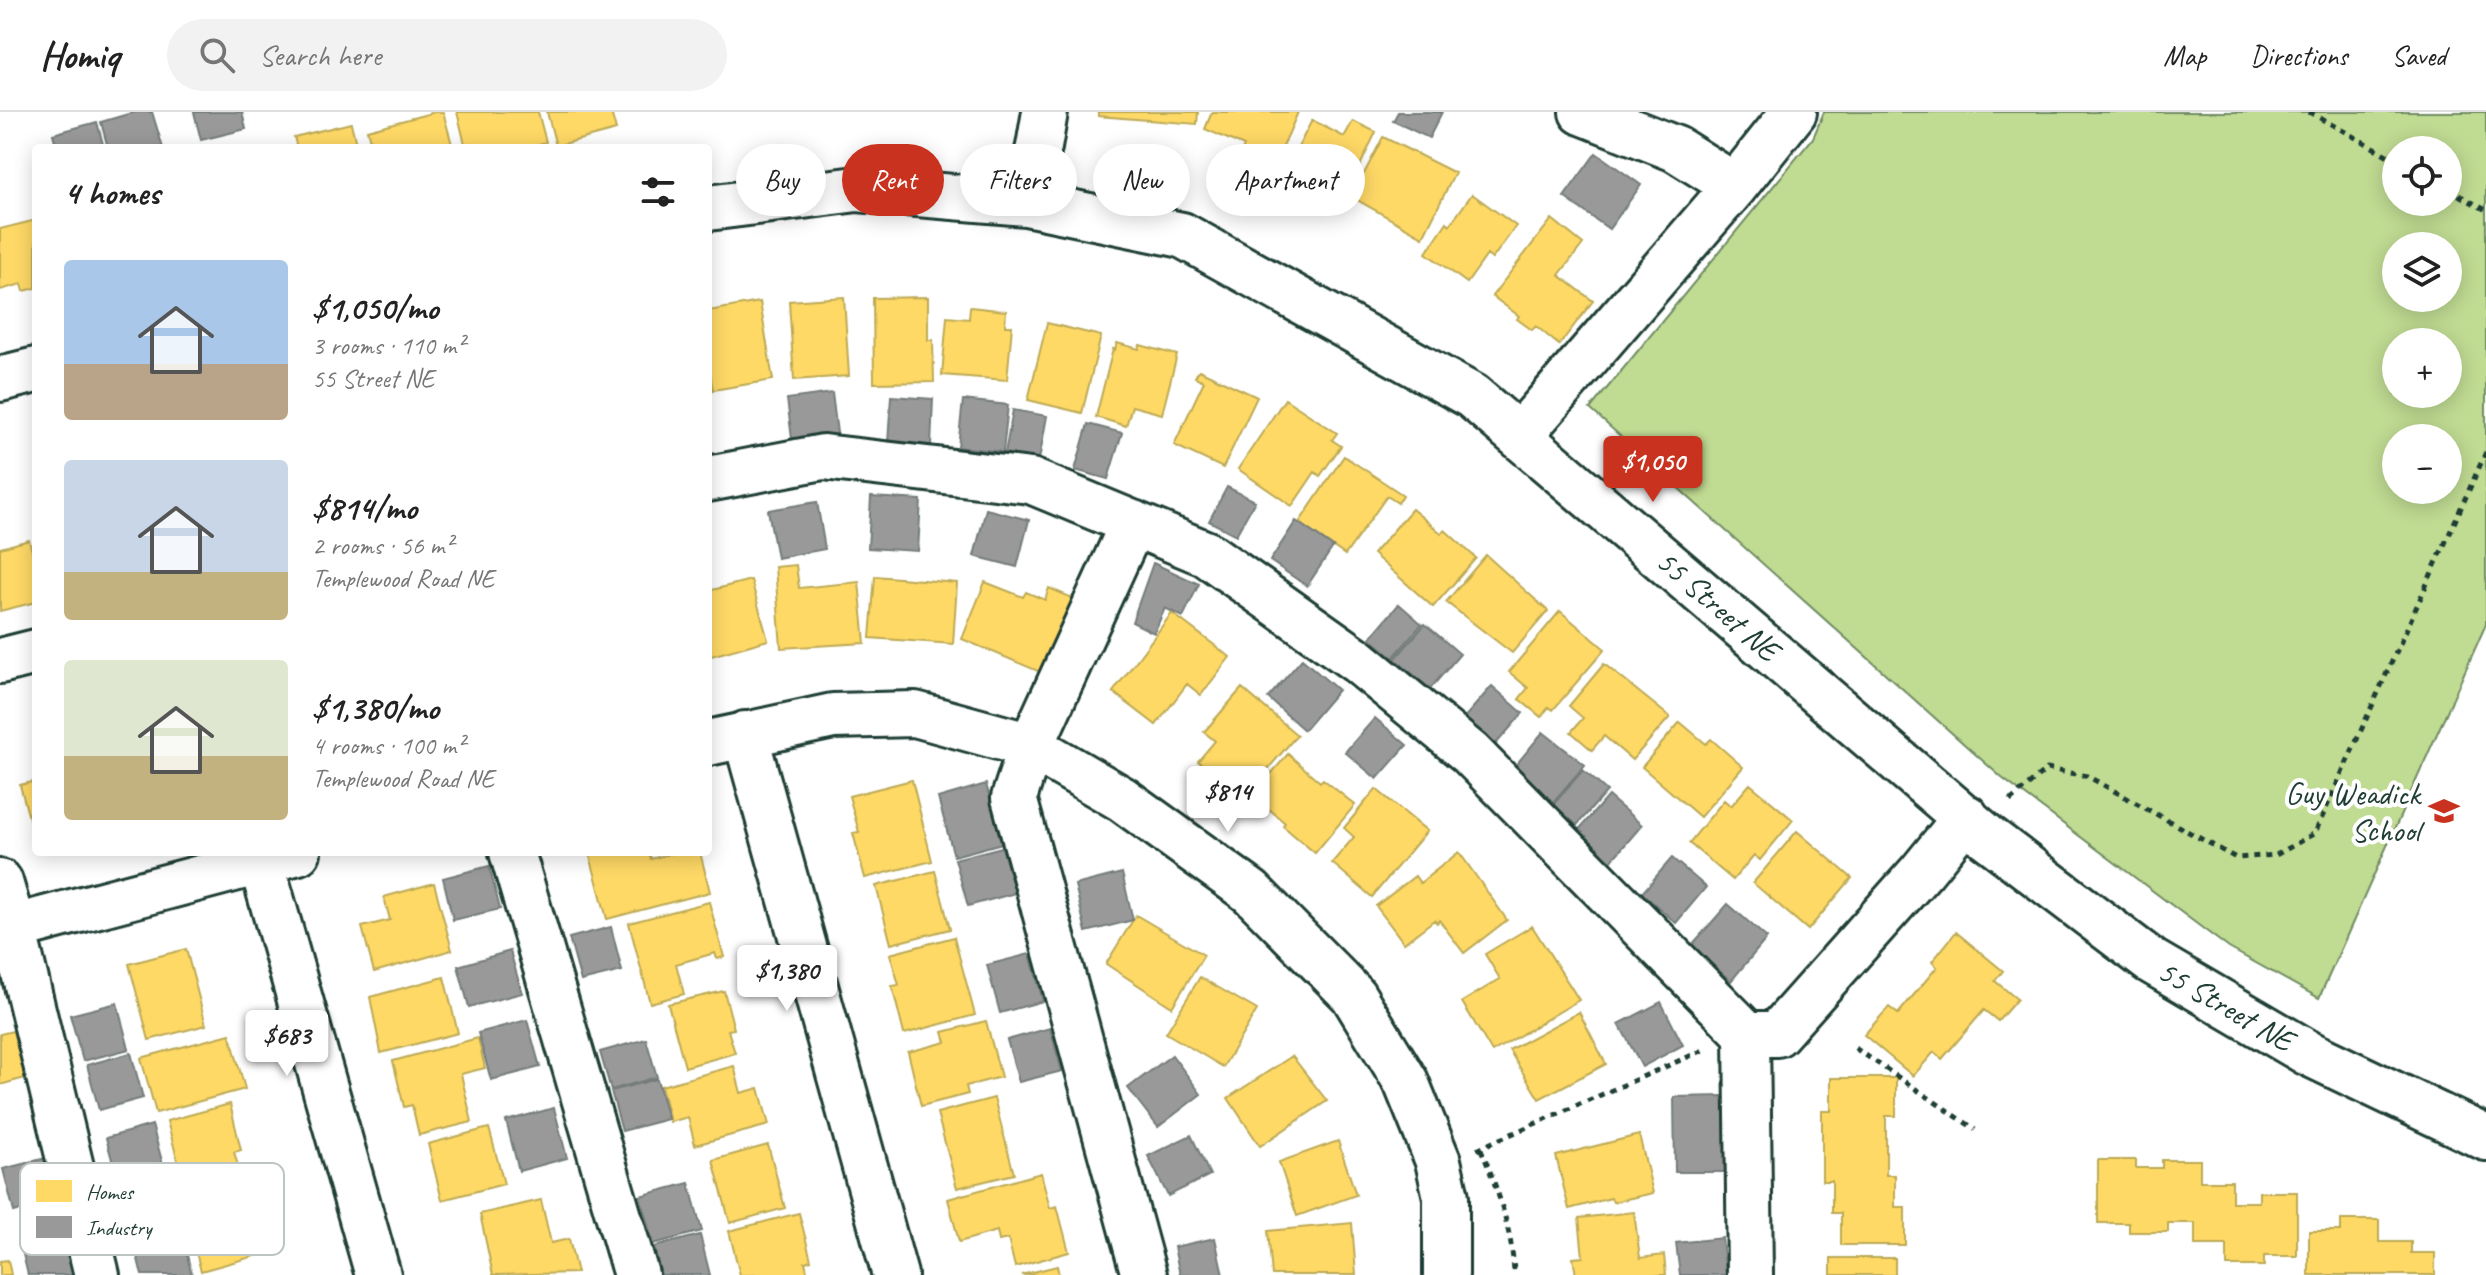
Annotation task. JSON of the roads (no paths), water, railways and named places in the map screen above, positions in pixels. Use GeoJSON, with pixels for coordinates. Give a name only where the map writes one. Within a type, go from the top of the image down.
{"type":"FeatureCollection","features":[{"type":"Feature","properties":{"kind":"street"},"geometry":{"type":"LineString","coordinates":[[1040,144],[1045,112]]}},
{"type":"Feature","properties":{"kind":"street"},"geometry":{"type":"LineString","coordinates":[[1582,112],[1676,149],[1735,186]]}},
{"type":"Feature","properties":{"kind":"street"},"geometry":{"type":"LineString","coordinates":[[1520,435],[1735,186],[1794,112]]}},
{"type":"Feature","properties":{"kind":"street","name":"55 Street NE"},"geometry":{"type":"LineString","coordinates":[[712,207],[857,189],[960,198]]}},
{"type":"Feature","properties":{"kind":"street","name":"55 Street NE"},"geometry":{"type":"LineString","coordinates":[[1077,213],[1182,235],[1472,396],[1976,827],[2151,961],[2308,1053],[2486,1138]]}},
{"type":"Feature","properties":{"kind":"street"},"geometry":{"type":"LineString","coordinates":[[0,379],[32,371]]}},
{"type":"Feature","properties":{"kind":"street"},"geometry":{"type":"LineString","coordinates":[[712,478],[823,457],[1031,481],[1207,554],[1358,661],[1470,753],[1747,1034],[1750,1275]]}},
{"type":"Feature","properties":{"kind":"street"},"geometry":{"type":"LineString","coordinates":[[1133,523],[1031,746],[1014,798],[1144,1275]]}},
{"type":"Feature","properties":{"kind":"street"},"geometry":{"type":"LineString","coordinates":[[0,661],[32,653]]}},
{"type":"Feature","properties":{"kind":"street"},"geometry":{"type":"LineString","coordinates":[[895,1275],[727,739],[833,716],[915,714],[1031,746],[1122,799],[1251,892],[1353,995],[1406,1082],[1438,1161],[1446,1197],[1446,1275]]}},
{"type":"Feature","properties":{"kind":"street"},"geometry":{"type":"LineString","coordinates":[[1747,1034],[1777,1034],[1922,871],[1976,827]]}},
{"type":"Feature","properties":{"kind":"street"},"geometry":{"type":"LineString","coordinates":[[513,856],[636,1275]]}},
{"type":"Feature","properties":{"kind":"street"},"geometry":{"type":"LineString","coordinates":[[7,929],[279,857],[378,1275]]}},
{"type":"Feature","properties":{"kind":"street"},"geometry":{"type":"LineString","coordinates":[[0,882],[7,929],[68,1163]]}},
{"type":"Feature","properties":{"kind":"street"},"geometry":{"type":"LineString","coordinates":[[92,1255],[97,1275]]}},
{"type":"Feature","properties":{"kind":"place","name":"Guy Weadick School"},"geometry":{"type":"Point","coordinates":[2444,811]}}]}
